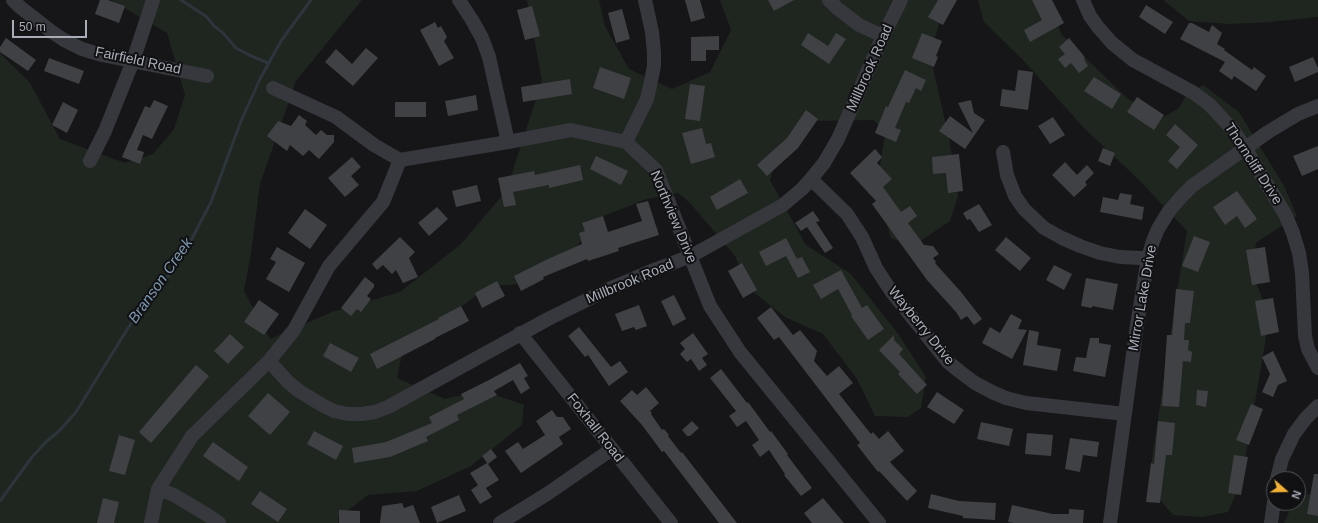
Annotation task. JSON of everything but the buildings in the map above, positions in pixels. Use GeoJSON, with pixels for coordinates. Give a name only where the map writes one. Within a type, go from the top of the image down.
{"type":"FeatureCollection","features":[{"type":"Feature","properties":{"kind":"street","name":"Fairfield Road"},"geometry":{"type":"LineString","coordinates":[[12,0],[52,32],[82,49],[102,55],[206,76]]}},
{"type":"Feature","properties":{"kind":"street"},"geometry":{"type":"LineString","coordinates":[[90,161],[105,132],[133,61],[153,0]]}},
{"type":"Feature","properties":{"kind":"street"},"geometry":{"type":"LineString","coordinates":[[459,0],[482,38],[489,57],[508,142]]}},
{"type":"Feature","properties":{"kind":"street"},"geometry":{"type":"LineString","coordinates":[[273,88],[336,117],[374,145],[400,160],[571,130],[626,142],[647,99],[654,66],[652,32],[645,0]]}},
{"type":"Feature","properties":{"kind":"street"},"geometry":{"type":"LineString","coordinates":[[829,0],[859,25],[883,36]]}},
{"type":"Feature","properties":{"kind":"street","name":"Millbrook Road"},"geometry":{"type":"LineString","coordinates":[[270,361],[288,382],[299,391],[334,411],[348,414],[375,412],[388,407],[520,333],[609,288],[691,256],[783,205],[802,189],[811,179],[824,163],[838,139],[883,36],[901,0]]}},
{"type":"Feature","properties":{"kind":"street","name":"Thorncliff Drive"},"geometry":{"type":"LineString","coordinates":[[1083,0],[1090,16],[1112,43],[1133,60],[1194,93],[1210,105],[1233,130],[1245,148],[1285,214],[1293,233],[1299,253],[1302,273],[1305,336],[1308,349],[1318,368]]}},
{"type":"Feature","properties":{"kind":"street","name":"Mirror Lake Drive"},"geometry":{"type":"LineString","coordinates":[[1110,523],[1148,258],[1158,229],[1169,211],[1192,186],[1286,121],[1298,114],[1318,106]]}},
{"type":"Feature","properties":{"kind":"street","name":"Northview Drive"},"geometry":{"type":"LineString","coordinates":[[626,142],[656,170],[710,306],[740,352],[879,523]]}},
{"type":"Feature","properties":{"kind":"street"},"geometry":{"type":"LineString","coordinates":[[1003,152],[1007,175],[1015,196],[1024,209],[1044,228],[1062,238],[1100,253],[1120,257],[1148,258]]}},
{"type":"Feature","properties":{"kind":"street"},"geometry":{"type":"LineString","coordinates":[[151,523],[158,489],[192,436],[270,361],[294,330],[329,266],[383,202],[400,160]]}},
{"type":"Feature","properties":{"kind":"street","name":"Wayberry Drive"},"geometry":{"type":"LineString","coordinates":[[811,179],[847,214],[862,237],[876,268],[891,291],[948,362],[958,371],[975,383],[994,393],[1026,403],[1125,414]]}},
{"type":"Feature","properties":{"kind":"street","name":"Foxhall Road"},"geometry":{"type":"LineString","coordinates":[[520,333],[671,523]]}},
{"type":"Feature","properties":{"kind":"street"},"geometry":{"type":"LineString","coordinates":[[1279,471],[1282,459],[1294,434],[1306,418],[1318,406]]}},
{"type":"Feature","properties":{"kind":"street"},"geometry":{"type":"LineString","coordinates":[[500,523],[547,494],[612,449]]}},
{"type":"Feature","properties":{"kind":"street"},"geometry":{"type":"LineString","coordinates":[[158,489],[174,495],[219,523]]}},
{"type":"Feature","properties":{"kind":"street"},"geometry":{"type":"LineString","coordinates":[[1271,523],[1273,511]]}},
{"type":"Feature","properties":{"kind":"shaded area"},"geometry":{"type":"Polygon","coordinates":[[[111,0],[362,0],[296,81],[260,184],[251,253],[244,291],[270,339],[332,312],[400,292],[461,244],[506,191],[542,81],[527,0],[599,0],[605,26],[629,69],[672,89],[710,72],[731,30],[720,0],[946,0],[930,55],[949,138],[958,196],[950,221],[913,246],[891,238],[876,190],[885,134],[874,120],[813,121],[778,154],[770,180],[806,245],[851,274],[899,335],[926,377],[921,408],[908,417],[875,416],[857,379],[823,334],[785,317],[748,288],[735,256],[690,203],[678,193],[647,199],[601,217],[567,258],[536,283],[490,286],[441,321],[402,354],[397,378],[445,399],[482,390],[524,405],[522,425],[471,466],[417,491],[368,495],[338,518],[338,523],[0,523],[0,53],[30,83],[60,139],[125,163],[153,154],[174,129],[185,95],[167,33],[111,0]]]}},
{"type":"Feature","properties":{"kind":"shaded area"},"geometry":{"type":"Polygon","coordinates":[[[978,0],[1047,0],[1062,35],[1127,98],[1161,119],[1179,108],[1185,97],[1203,85],[1239,112],[1284,186],[1297,216],[1257,242],[1249,266],[1268,312],[1265,344],[1241,483],[1228,512],[1203,517],[1173,515],[1148,486],[1187,231],[1138,179],[1084,128],[1021,58],[984,22],[978,0]]]}},
{"type":"Feature","properties":{"kind":"shaded area"},"geometry":{"type":"Polygon","coordinates":[[[1163,0],[1318,0],[1318,17],[1230,24],[1189,21],[1163,0]]]}},
{"type":"Feature","properties":{"kind":"shaded area"},"geometry":{"type":"Polygon","coordinates":[[[1318,493],[1318,523],[1284,523],[1289,511],[1306,511],[1306,495],[1318,493]]]}},
{"type":"Feature","properties":{"kind":"waterway"},"geometry":{"type":"LineString","coordinates":[[181,0],[207,17],[236,48],[268,63]]}},
{"type":"Feature","properties":{"kind":"waterway","name":"Branson Creek"},"geometry":{"type":"LineString","coordinates":[[0,501],[32,457],[76,412],[128,328],[144,305],[164,282],[187,248],[211,202],[241,121],[260,79],[281,41],[311,0]]}}]}
